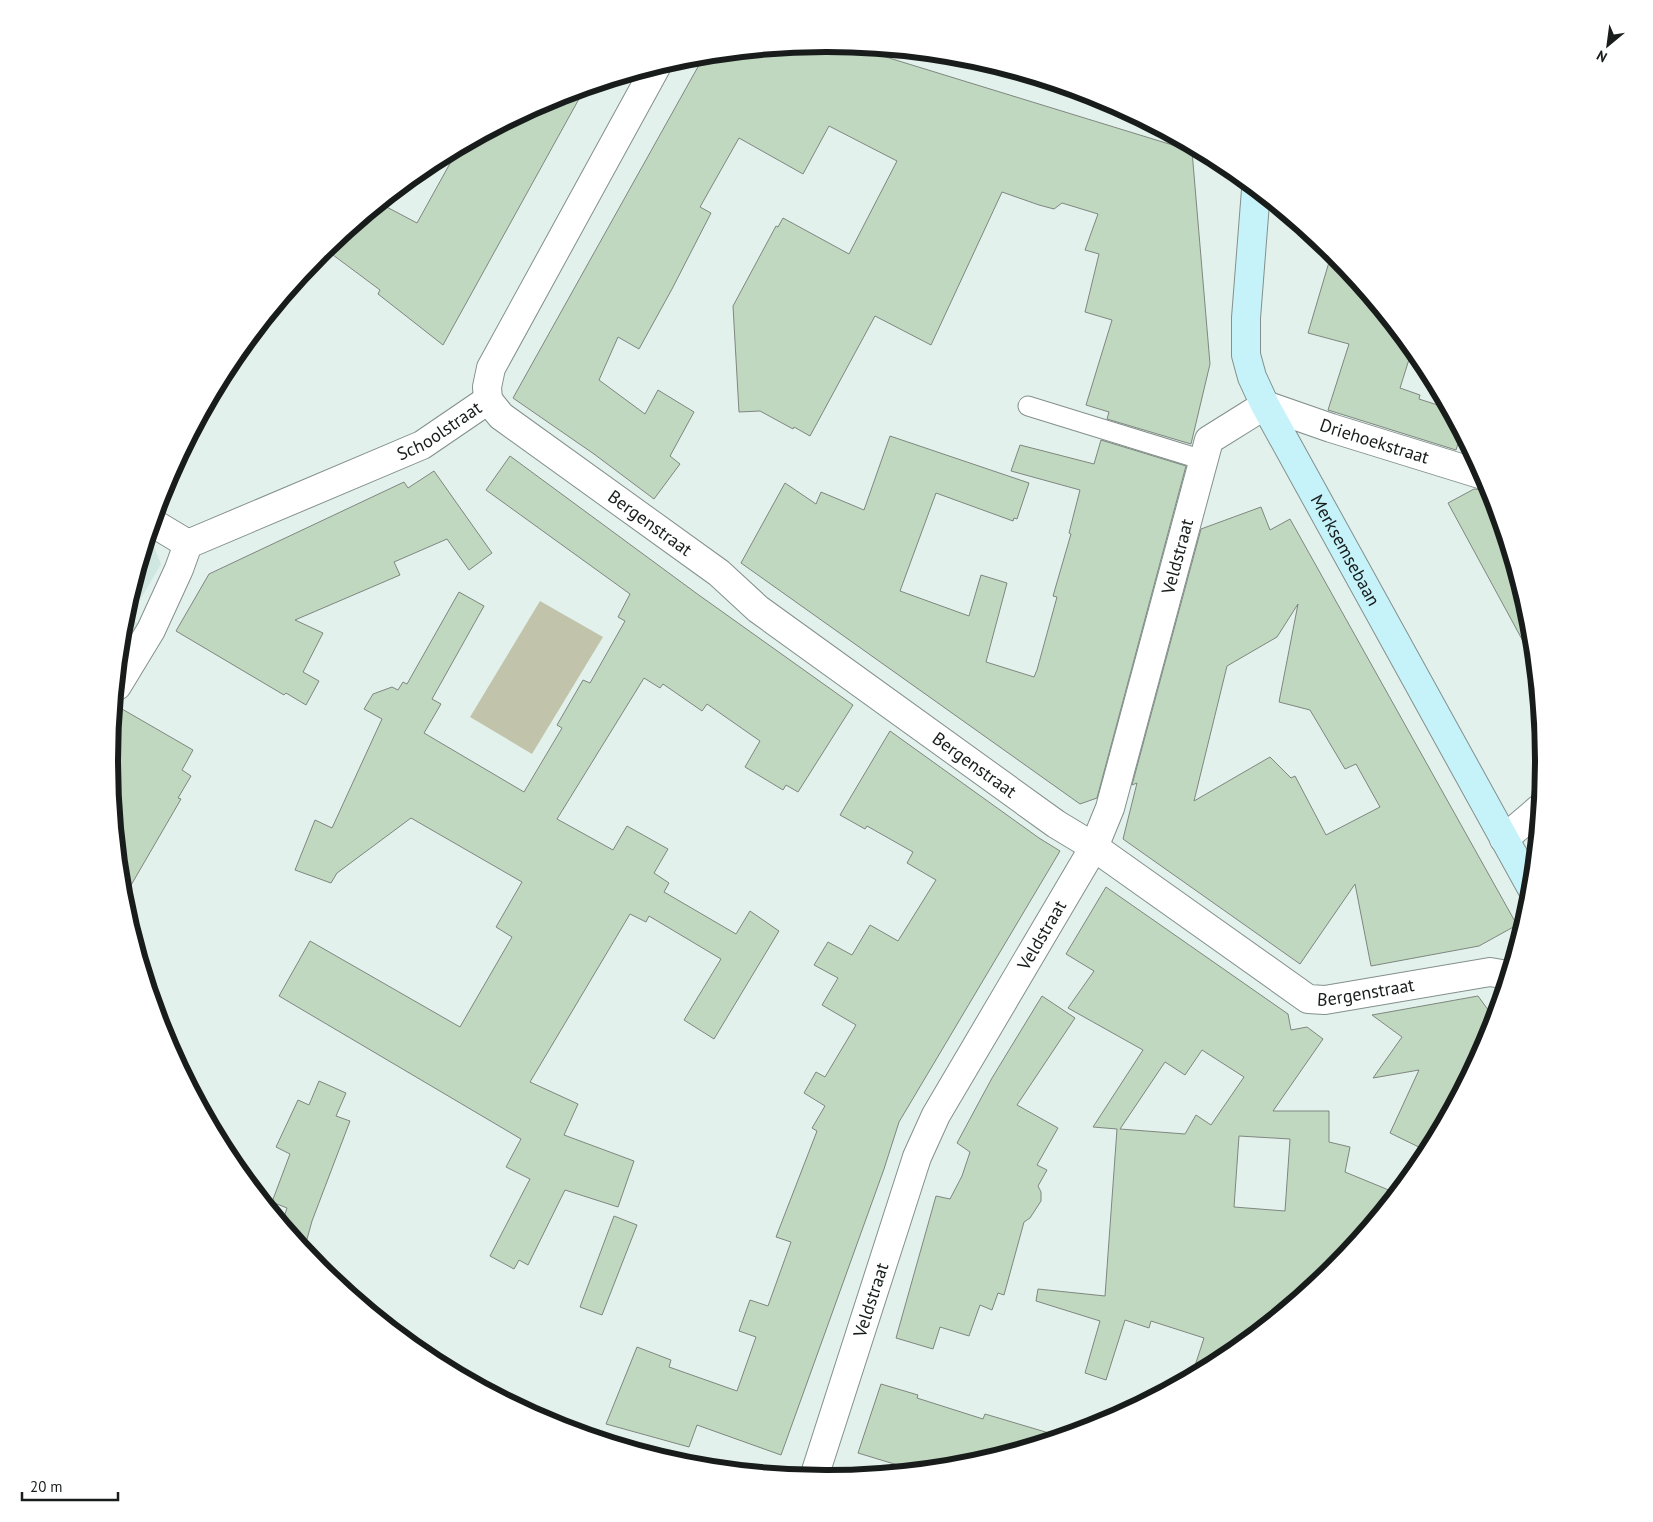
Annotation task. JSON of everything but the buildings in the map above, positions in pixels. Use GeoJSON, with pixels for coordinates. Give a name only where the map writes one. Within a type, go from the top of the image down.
{"type":"FeatureCollection","features":[{"type":"Feature","properties":{"kind":"main road","name":"Merksemsebaan"},"geometry":{"type":"LineString","coordinates":[[1255,197],[1246,318],[1246,355],[1252,378],[1264,405],[1525,876]]}},
{"type":"Feature","properties":{"kind":"street","name":"Schoolstraat"},"geometry":{"type":"LineString","coordinates":[[188,544],[422,445],[488,400],[487,387],[491,368],[652,75]]}},
{"type":"Feature","properties":{"kind":"street","name":"Bergenstraat"},"geometry":{"type":"LineString","coordinates":[[488,400],[501,416],[719,573],[758,609],[1056,824],[1094,847],[1308,999],[1325,1000],[1490,972],[1502,974]]}},
{"type":"Feature","properties":{"kind":"street","name":"Veldstraat"},"geometry":{"type":"LineString","coordinates":[[819,1470],[917,1157],[936,1115],[1094,847],[1110,808],[1209,440],[1264,405]]}},
{"type":"Feature","properties":{"kind":"street","name":"Driehoekstraat"},"geometry":{"type":"LineString","coordinates":[[1264,405],[1473,472]]}},
{"type":"Feature","properties":{"kind":"street"},"geometry":{"type":"LineString","coordinates":[[123,675],[151,630],[179,569],[188,544],[158,526]]}},
{"type":"Feature","properties":{"kind":"street"},"geometry":{"type":"LineString","coordinates":[[1504,839],[1532,815]]}},
{"type":"Feature","properties":{"kind":"lane"},"geometry":{"type":"LineString","coordinates":[[1028,406],[1203,460]]}},
{"type":"Feature","properties":{"kind":"shaded area"},"geometry":{"type":"Polygon","coordinates":[[[153,544],[161,564],[135,608],[153,544]]]}},
{"type":"Feature","properties":{"kind":"shaded area"},"geometry":{"type":"Polygon","coordinates":[[[540,601],[603,637],[532,754],[470,717],[540,601]]]}},
{"type":"Feature","properties":{"kind":"shaded area"},"geometry":{"type":"Polygon","coordinates":[[[132,621],[151,630],[123,675],[132,621]]]}}]}
